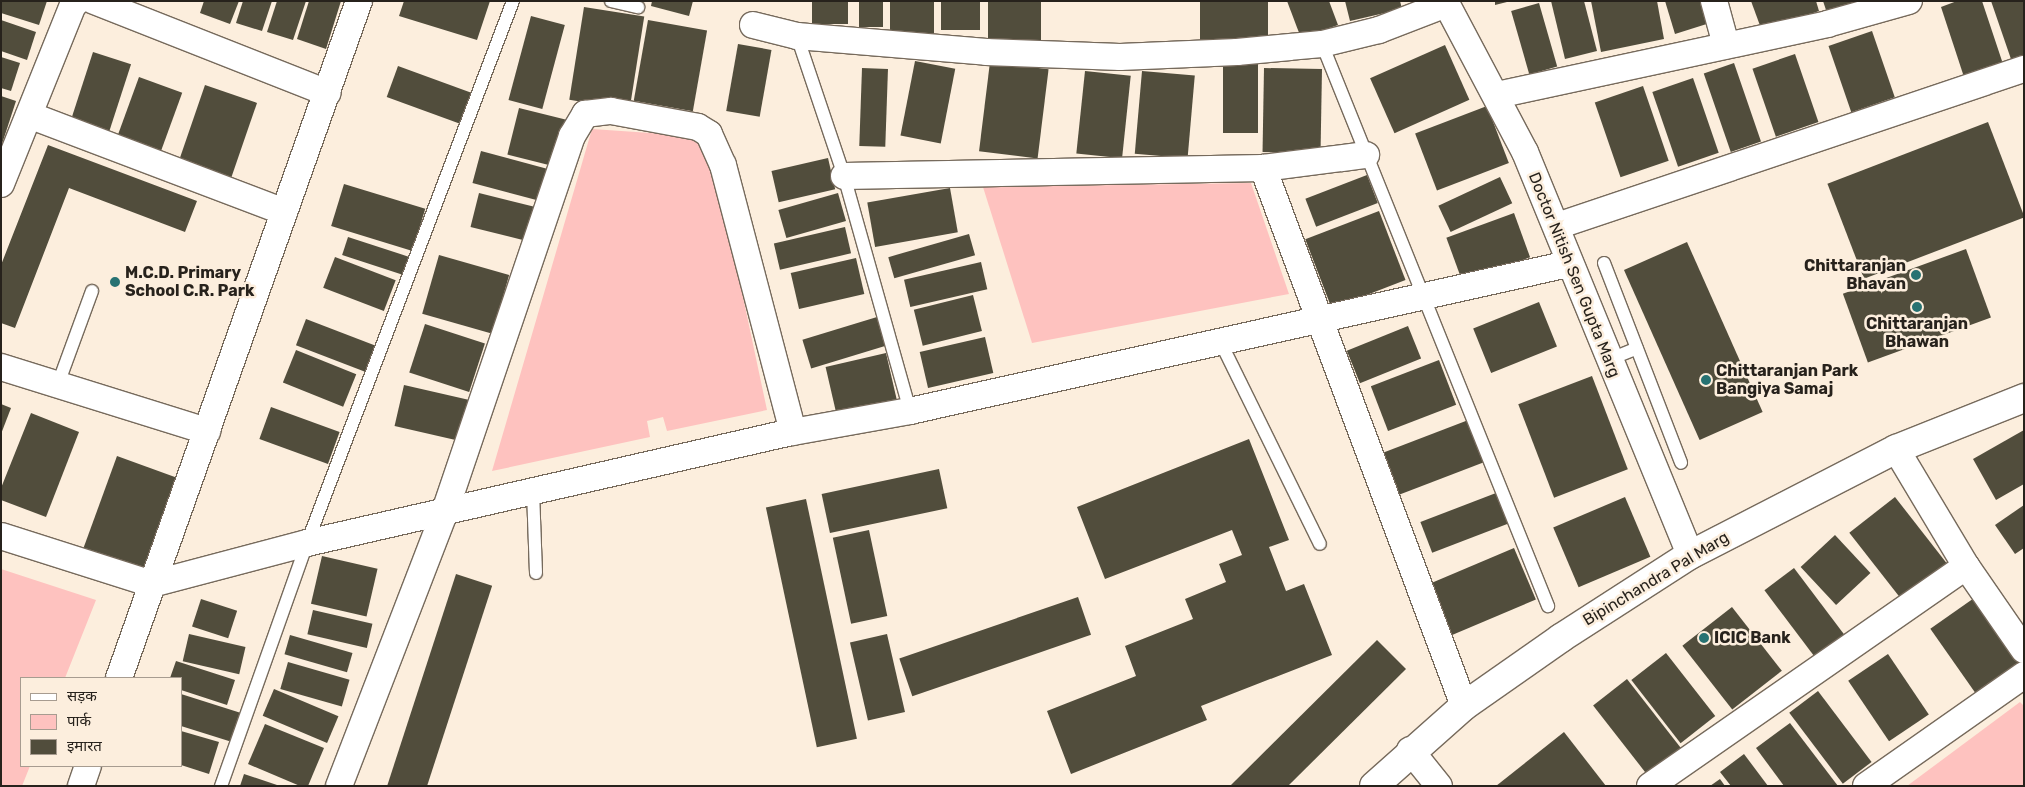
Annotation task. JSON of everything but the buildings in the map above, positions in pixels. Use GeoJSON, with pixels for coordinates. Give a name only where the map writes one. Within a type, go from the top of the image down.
{"type":"FeatureCollection","features":[{"type":"Feature","properties":{"kind":"street"},"geometry":{"type":"LineString","coordinates":[[1,184],[73,5],[78,1]]}},
{"type":"Feature","properties":{"kind":"street"},"geometry":{"type":"LineString","coordinates":[[94,1],[327,93]]}},
{"type":"Feature","properties":{"kind":"street"},"geometry":{"type":"LineString","coordinates":[[119,677],[359,1]]}},
{"type":"Feature","properties":{"kind":"street"},"geometry":{"type":"LineString","coordinates":[[1714,1],[1726,45]]}},
{"type":"Feature","properties":{"kind":"street"},"geometry":{"type":"LineString","coordinates":[[753,26],[797,36],[986,52],[1120,57],[1237,52],[1322,44],[1380,30],[1446,2]]}},
{"type":"Feature","properties":{"kind":"street","name":"Doctor Nitish Sen Gupta Marg"},"geometry":{"type":"LineString","coordinates":[[1446,2],[1497,95],[1557,226],[1568,264],[1690,555]]}},
{"type":"Feature","properties":{"kind":"street"},"geometry":{"type":"LineString","coordinates":[[1497,95],[1827,24],[1898,3]]}},
{"type":"Feature","properties":{"kind":"street"},"geometry":{"type":"LineString","coordinates":[[1557,226],[2024,69]]}},
{"type":"Feature","properties":{"kind":"street"},"geometry":{"type":"LineString","coordinates":[[339,786],[445,511],[572,136],[578,122],[592,110],[611,111],[698,127],[709,134],[723,165],[793,432]]}},
{"type":"Feature","properties":{"kind":"street"},"geometry":{"type":"LineString","coordinates":[[29,115],[284,212]]}},
{"type":"Feature","properties":{"kind":"street"},"geometry":{"type":"LineString","coordinates":[[844,176],[1263,168],[1366,155]]}},
{"type":"Feature","properties":{"kind":"street"},"geometry":{"type":"LineString","coordinates":[[1263,168],[1464,706]]}},
{"type":"Feature","properties":{"kind":"street"},"geometry":{"type":"LineString","coordinates":[[1,536],[152,584],[307,542],[793,432],[910,411],[1319,318],[1426,298],[1568,264]]}},
{"type":"Feature","properties":{"kind":"street"},"geometry":{"type":"LineString","coordinates":[[1,367],[207,430]]}},
{"type":"Feature","properties":{"kind":"street","name":"Bipinchandra Pal Marg"},"geometry":{"type":"LineString","coordinates":[[1374,786],[1410,750],[1464,706],[1561,638],[1690,555],[1896,449],[2024,398]]}},
{"type":"Feature","properties":{"kind":"street"},"geometry":{"type":"LineString","coordinates":[[1896,449],[1966,566],[2024,650]]}},
{"type":"Feature","properties":{"kind":"street"},"geometry":{"type":"LineString","coordinates":[[1650,786],[1966,566]]}},
{"type":"Feature","properties":{"kind":"street"},"geometry":{"type":"LineString","coordinates":[[1866,786],[2024,675]]}},
{"type":"Feature","properties":{"kind":"street"},"geometry":{"type":"LineString","coordinates":[[1410,750],[1439,786]]}},
{"type":"Feature","properties":{"kind":"street"},"geometry":{"type":"LineString","coordinates":[[80,786],[88,767]]}},
{"type":"Feature","properties":{"kind":"lane"},"geometry":{"type":"LineString","coordinates":[[221,786],[307,542],[513,1]]}},
{"type":"Feature","properties":{"kind":"lane"},"geometry":{"type":"LineString","coordinates":[[611,1],[638,7]]}},
{"type":"Feature","properties":{"kind":"lane"},"geometry":{"type":"LineString","coordinates":[[797,36],[844,176],[910,411]]}},
{"type":"Feature","properties":{"kind":"lane"},"geometry":{"type":"LineString","coordinates":[[1322,44],[1426,298],[1548,606]]}},
{"type":"Feature","properties":{"kind":"lane"},"geometry":{"type":"LineString","coordinates":[[1604,264],[1681,463]]}},
{"type":"Feature","properties":{"kind":"lane"},"geometry":{"type":"LineString","coordinates":[[58,384],[92,290]]}},
{"type":"Feature","properties":{"kind":"lane"},"geometry":{"type":"LineString","coordinates":[[1220,340],[1320,544]]}},
{"type":"Feature","properties":{"kind":"lane"},"geometry":{"type":"LineString","coordinates":[[1608,360],[1637,348]]}},
{"type":"Feature","properties":{"kind":"lane"},"geometry":{"type":"LineString","coordinates":[[533,491],[536,573]]}},
{"type":"Feature","properties":{"kind":"green space"},"geometry":{"type":"Polygon","coordinates":[[[592,129],[709,137],[767,410],[667,431],[663,417],[647,421],[650,437],[492,471],[592,129]]]}},
{"type":"Feature","properties":{"kind":"green space"},"geometry":{"type":"Polygon","coordinates":[[[1251,183],[1289,294],[1032,343],[983,187],[1251,183]]]}},
{"type":"Feature","properties":{"kind":"green space"},"geometry":{"type":"Polygon","coordinates":[[[1,569],[96,600],[65,677],[20,677],[20,767],[30,767],[22,786],[1,786],[1,569]]]}},
{"type":"Feature","properties":{"kind":"green space"},"geometry":{"type":"Polygon","coordinates":[[[2020,702],[2024,706],[2024,786],[1907,786],[2020,702]]]}},
{"type":"Feature","properties":{"kind":"place","name":"Chittaranjan Bhavan"},"geometry":{"type":"Point","coordinates":[1916,275]}},
{"type":"Feature","properties":{"kind":"place","name":"M.C.D. Primary School C.R. Park"},"geometry":{"type":"Point","coordinates":[115,282]}},
{"type":"Feature","properties":{"kind":"place","name":"Chittaranjan Bhawan"},"geometry":{"type":"Point","coordinates":[1917,307]}},
{"type":"Feature","properties":{"kind":"place","name":"Chittaranjan Park Bangiya Samaj"},"geometry":{"type":"Point","coordinates":[1706,380]}},
{"type":"Feature","properties":{"kind":"place","name":"ICIC Bank"},"geometry":{"type":"Point","coordinates":[1704,638]}}]}
